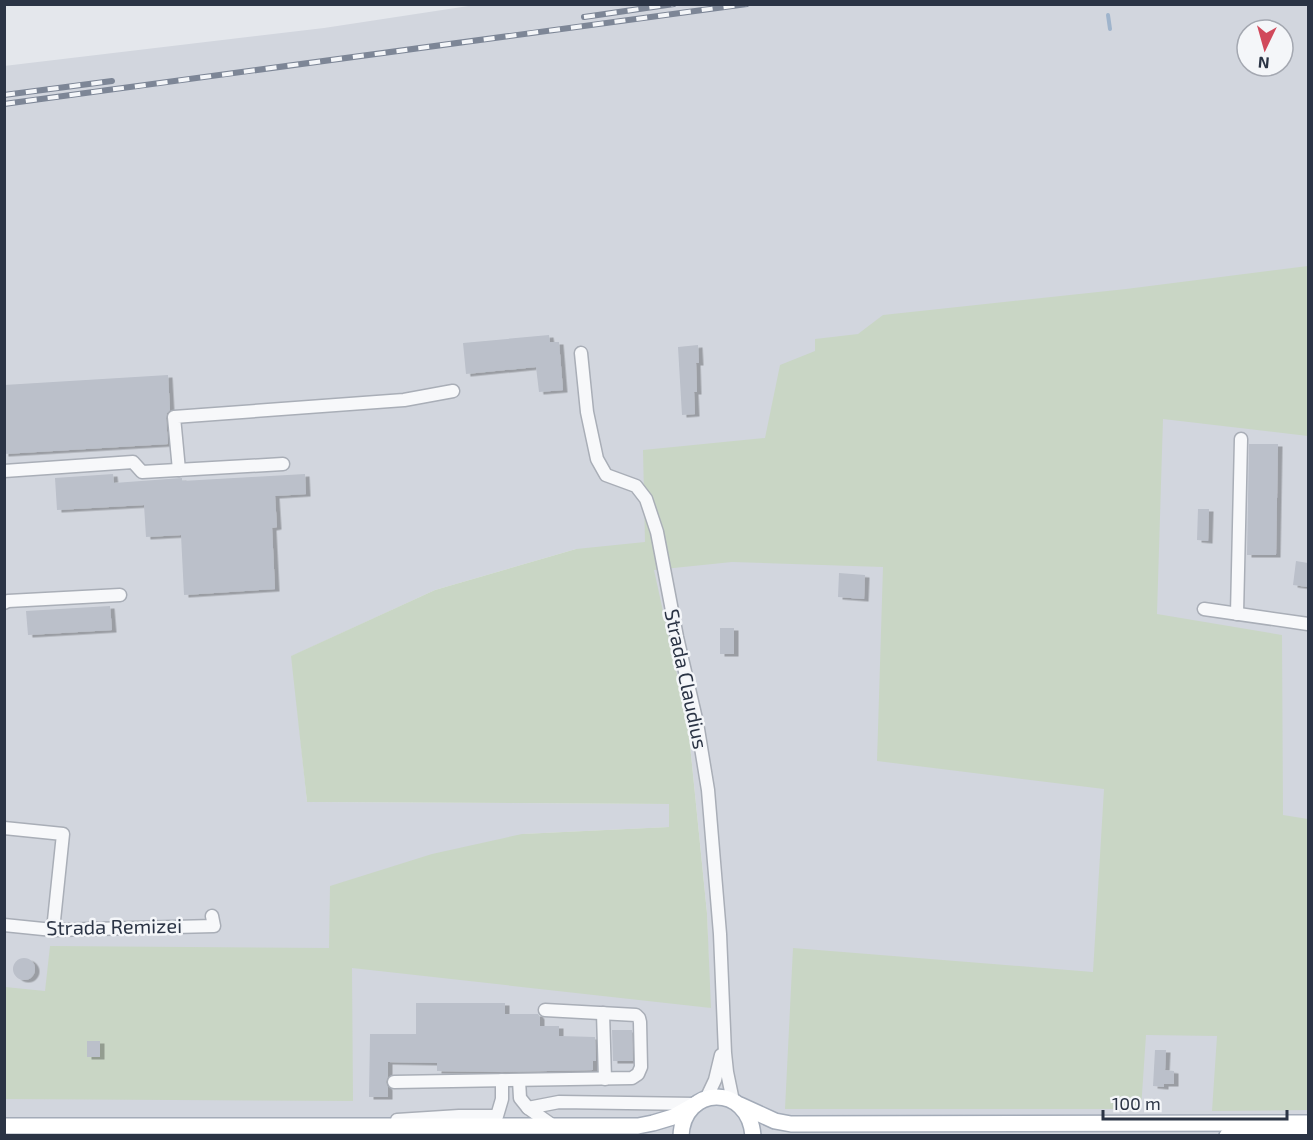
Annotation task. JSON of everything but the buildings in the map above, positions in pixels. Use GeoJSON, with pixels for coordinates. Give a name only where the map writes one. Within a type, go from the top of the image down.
{"type":"FeatureCollection","features":[{"type":"Feature","properties":{"kind":"main road"},"geometry":{"type":"LineString","coordinates":[[4,1126],[638,1125],[673,1117],[701,1101],[717,1097],[737,1103],[762,1117],[791,1124],[1308,1123]]}},
{"type":"Feature","properties":{"kind":"main road"},"geometry":{"type":"LineString","coordinates":[[681,1136],[684,1118],[689,1110],[701,1101]]}},
{"type":"Feature","properties":{"kind":"main road"},"geometry":{"type":"LineString","coordinates":[[737,1103],[748,1114],[753,1124],[753,1136]]}},
{"type":"Feature","properties":{"kind":"main road"},"geometry":{"type":"LineString","coordinates":[[1227,1136],[1308,1135]]}},
{"type":"Feature","properties":{"kind":"lane","name":"Strada Claudius"},"geometry":{"type":"LineString","coordinates":[[581,353],[587,412],[597,459],[606,475],[636,486],[646,499],[657,532],[677,637],[697,723],[708,790],[720,934],[727,1072],[737,1103]]}},
{"type":"Feature","properties":{"kind":"lane"},"geometry":{"type":"LineString","coordinates":[[179,470],[174,417],[404,400],[453,390]]}},
{"type":"Feature","properties":{"kind":"lane"},"geometry":{"type":"LineString","coordinates":[[1237,614],[1241,439]]}},
{"type":"Feature","properties":{"kind":"lane"},"geometry":{"type":"LineString","coordinates":[[4,471],[133,462],[142,472],[283,464]]}},
{"type":"Feature","properties":{"kind":"lane"},"geometry":{"type":"LineString","coordinates":[[4,603],[120,595]]}},
{"type":"Feature","properties":{"kind":"lane"},"geometry":{"type":"LineString","coordinates":[[1204,609],[1308,624]]}},
{"type":"Feature","properties":{"kind":"lane"},"geometry":{"type":"LineString","coordinates":[[4,828],[63,834],[53,930]]}},
{"type":"Feature","properties":{"kind":"lane","name":"Strada Remizei"},"geometry":{"type":"LineString","coordinates":[[4,925],[53,930],[214,926],[212,916]]}},
{"type":"Feature","properties":{"kind":"lane"},"geometry":{"type":"LineString","coordinates":[[394,1082],[605,1079],[632,1078],[638,1074],[641,1066],[639,1018],[631,1014],[545,1010]]}},
{"type":"Feature","properties":{"kind":"lane"},"geometry":{"type":"LineString","coordinates":[[603,1013],[605,1079]]}},
{"type":"Feature","properties":{"kind":"lane","name":"Strada Claudius"},"geometry":{"type":"LineString","coordinates":[[701,1101],[715,1080],[724,1036]]}},
{"type":"Feature","properties":{"kind":"lane"},"geometry":{"type":"LineString","coordinates":[[351,1125],[414,1118],[497,1116],[502,1099],[502,1080]]}},
{"type":"Feature","properties":{"kind":"lane"},"geometry":{"type":"LineString","coordinates":[[519,1080],[520,1098],[528,1108],[552,1125]]}},
{"type":"Feature","properties":{"kind":"lane"},"geometry":{"type":"LineString","coordinates":[[528,1108],[559,1102],[701,1101]]}},
{"type":"Feature","properties":{"kind":"shaded area"},"geometry":{"type":"Polygon","coordinates":[[[475,5],[1308,5],[1308,1135],[5,1135],[4,66],[324,28],[475,5]],[[576,549],[435,590],[292,656],[307,802],[669,804],[669,827],[522,834],[710,1008],[707,913],[688,725],[576,549]]]}},
{"type":"Feature","properties":{"kind":"green space"},"geometry":{"type":"Polygon","coordinates":[[[1308,266],[1308,436],[1163,419],[1157,614],[1282,635],[1283,815],[1308,819],[1308,1110],[1212,1111],[1217,1036],[1146,1035],[1141,1109],[785,1109],[793,948],[1093,972],[1104,789],[877,761],[883,567],[732,562],[654,570],[688,725],[707,913],[711,1008],[352,968],[353,1101],[5,1099],[5,987],[45,991],[50,946],[329,948],[330,886],[432,854],[522,834],[669,827],[669,804],[307,802],[291,656],[435,590],[576,549],[645,542],[643,450],[765,438],[780,365],[815,351],[815,339],[858,334],[883,315],[1126,289],[1308,266]]]}},
{"type":"Feature","properties":{"kind":"waterway"},"geometry":{"type":"LineString","coordinates":[[1108,15],[1110,29]]}},
{"type":"Feature","properties":{"kind":"railway"},"geometry":{"type":"LineString","coordinates":[[584,17],[674,4]]}},
{"type":"Feature","properties":{"kind":"railway"},"geometry":{"type":"LineString","coordinates":[[4,104],[747,4]]}},
{"type":"Feature","properties":{"kind":"railway"},"geometry":{"type":"LineString","coordinates":[[4,95],[112,81]]}}]}
